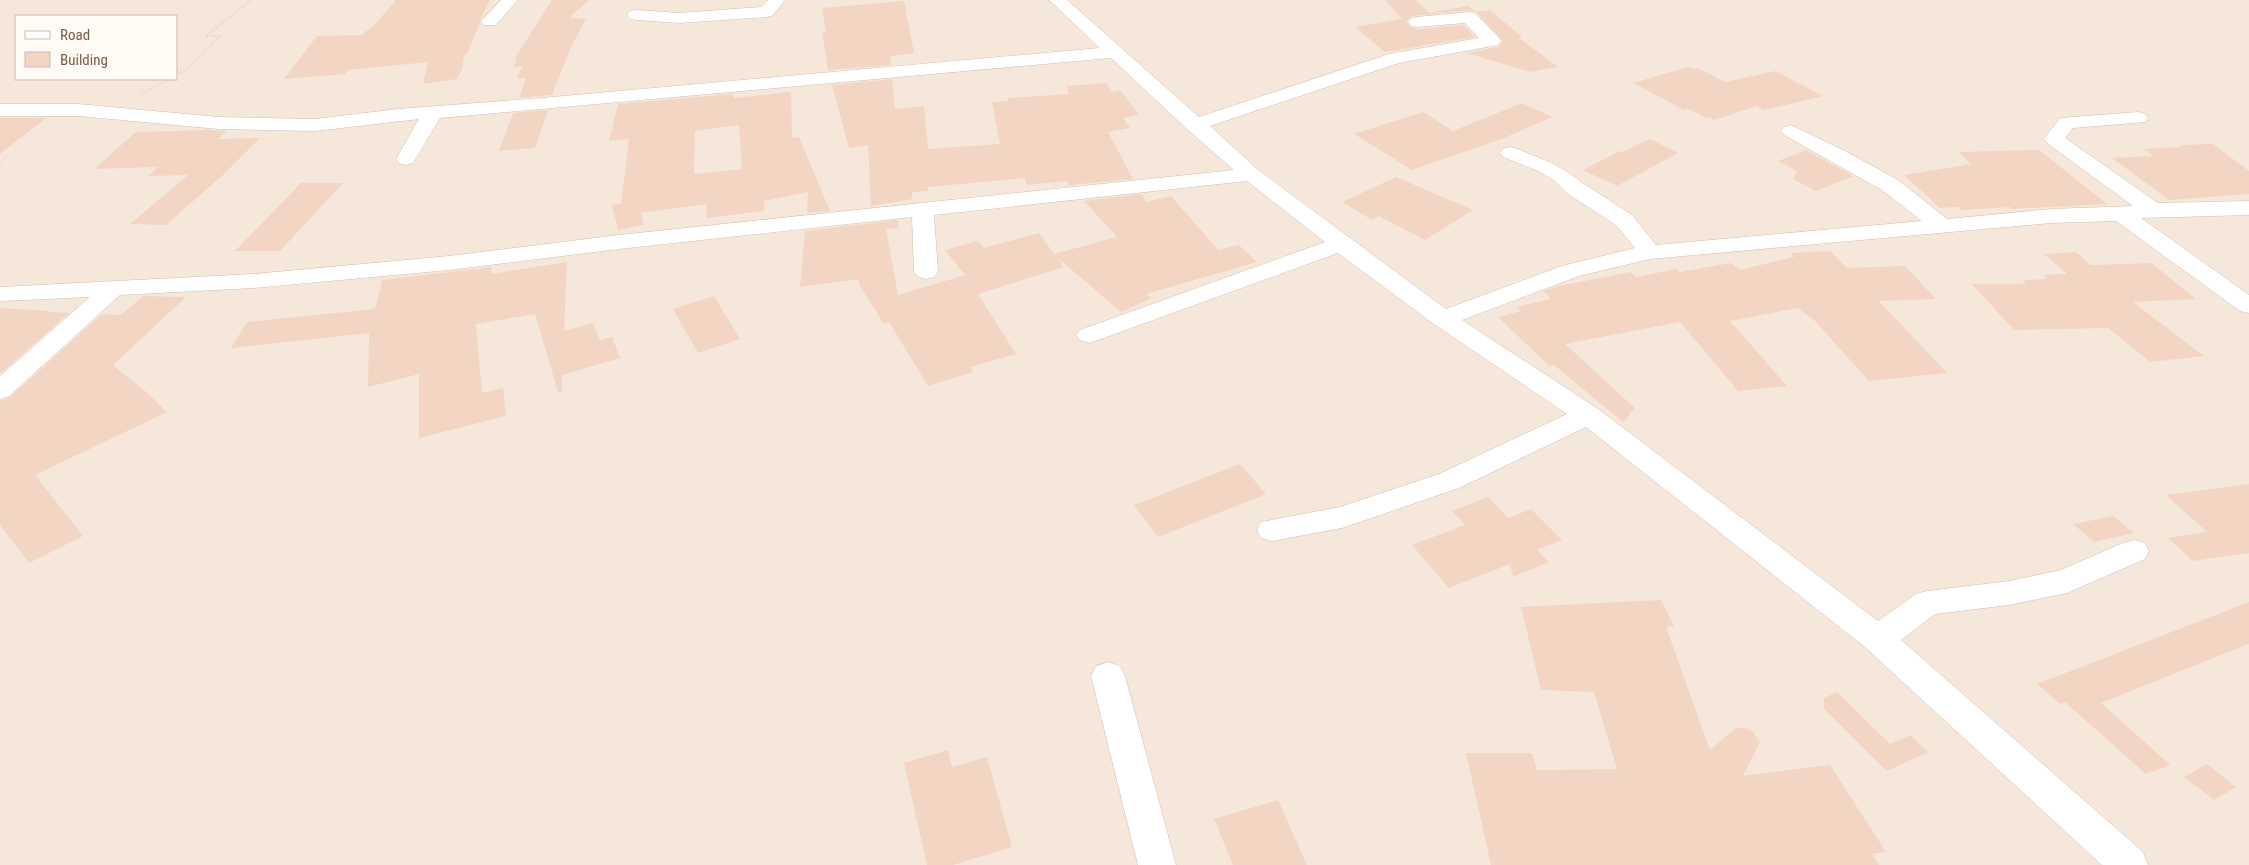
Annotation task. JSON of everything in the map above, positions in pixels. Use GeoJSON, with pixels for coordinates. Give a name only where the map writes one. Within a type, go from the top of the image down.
{"type":"FeatureCollection","features":[{"type":"Feature","properties":{"kind":"street"},"geometry":{"type":"LineString","coordinates":[[490,21],[510,0]]}},
{"type":"Feature","properties":{"kind":"street"},"geometry":{"type":"LineString","coordinates":[[636,16],[679,18],[766,12],[776,0]]}},
{"type":"Feature","properties":{"kind":"street"},"geometry":{"type":"LineString","coordinates":[[1057,0],[1251,174],[1341,244],[1443,319],[1588,415],[1878,639],[2129,865]]}},
{"type":"Feature","properties":{"kind":"street"},"geometry":{"type":"LineString","coordinates":[[1194,124],[1395,58],[1492,40],[1469,17],[1417,22]]}},
{"type":"Feature","properties":{"kind":"street"},"geometry":{"type":"LineString","coordinates":[[0,110],[78,110],[219,123],[314,125],[433,112],[1116,52]]}},
{"type":"Feature","properties":{"kind":"street"},"geometry":{"type":"LineString","coordinates":[[406,158],[433,112]]}},
{"type":"Feature","properties":{"kind":"street"},"geometry":{"type":"LineString","coordinates":[[2138,118],[2067,122],[2054,139],[2154,210]]}},
{"type":"Feature","properties":{"kind":"street"},"geometry":{"type":"LineString","coordinates":[[1791,131],[1890,184],[1942,226]]}},
{"type":"Feature","properties":{"kind":"street"},"geometry":{"type":"LineString","coordinates":[[1510,153],[1545,167],[1624,220],[1650,252]]}},
{"type":"Feature","properties":{"kind":"street"},"geometry":{"type":"LineString","coordinates":[[0,294],[254,281],[449,263],[619,242],[1251,174]]}},
{"type":"Feature","properties":{"kind":"street"},"geometry":{"type":"LineString","coordinates":[[1443,319],[1499,296],[1559,275],[1620,257],[1650,252],[2051,216],[2121,214],[2154,210],[2249,208]]}},
{"type":"Feature","properties":{"kind":"street"},"geometry":{"type":"LineString","coordinates":[[923,209],[926,272]]}},
{"type":"Feature","properties":{"kind":"street"},"geometry":{"type":"LineString","coordinates":[[2121,214],[2249,306]]}},
{"type":"Feature","properties":{"kind":"street"},"geometry":{"type":"LineString","coordinates":[[1088,335],[1341,244]]}},
{"type":"Feature","properties":{"kind":"street"},"geometry":{"type":"LineString","coordinates":[[0,390],[113,289]]}},
{"type":"Feature","properties":{"kind":"street"},"geometry":{"type":"LineString","coordinates":[[1272,530],[1342,517],[1449,482],[1588,415]]}},
{"type":"Feature","properties":{"kind":"street"},"geometry":{"type":"LineString","coordinates":[[1878,639],[1927,603],[2009,593],[2067,581],[2134,551]]}},
{"type":"Feature","properties":{"kind":"street"},"geometry":{"type":"LineString","coordinates":[[1108,676],[1157,865]]}},
{"type":"Feature","properties":{"kind":"path"},"geometry":{"type":"LineString","coordinates":[[178,74],[190,67],[220,36],[206,36],[251,0]]}},
{"type":"Feature","properties":{"kind":"path"},"geometry":{"type":"LineString","coordinates":[[0,162],[7,156]]}},
{"type":"Feature","properties":{"kind":"shaded area"},"geometry":{"type":"Polygon","coordinates":[[[0,0],[2249,0],[2249,865],[0,865],[0,0]]]}},
{"type":"Feature","properties":{"kind":"building"},"geometry":{"type":"Polygon","coordinates":[[[396,0],[490,0],[479,21],[480,23],[467,54],[464,55],[462,69],[457,79],[423,84],[428,62],[348,70],[345,74],[284,79],[317,36],[362,35],[375,24],[396,0]]]}},
{"type":"Feature","properties":{"kind":"building"},"geometry":{"type":"Polygon","coordinates":[[[552,0],[589,0],[569,18],[586,19],[571,47],[552,95],[519,98],[526,78],[517,79],[522,66],[513,67],[517,60],[515,58],[552,0]]]}},
{"type":"Feature","properties":{"kind":"building"},"geometry":{"type":"Polygon","coordinates":[[[1385,0],[1416,0],[1429,13],[1468,6],[1477,12],[1490,10],[1522,37],[1518,37],[1558,67],[1530,72],[1467,53],[1498,47],[1503,41],[1476,12],[1469,10],[1411,16],[1406,22],[1410,27],[1417,29],[1464,25],[1475,37],[1385,52],[1355,27],[1402,19],[1385,0]]]}},
{"type":"Feature","properties":{"kind":"building"},"geometry":{"type":"Polygon","coordinates":[[[904,1],[914,53],[890,56],[891,65],[828,70],[822,33],[826,33],[822,8],[904,1]]]}},
{"type":"Feature","properties":{"kind":"building"},"geometry":{"type":"Polygon","coordinates":[[[1688,67],[1698,68],[1725,82],[1775,71],[1823,96],[1764,110],[1757,106],[1714,120],[1689,109],[1684,110],[1633,83],[1688,67]]]}},
{"type":"Feature","properties":{"kind":"building"},"geometry":{"type":"Polygon","coordinates":[[[892,79],[895,109],[924,106],[928,149],[1000,144],[992,102],[1008,101],[1008,98],[1069,94],[1066,86],[1107,83],[1111,92],[1120,90],[1139,115],[1123,118],[1130,128],[1108,132],[1133,179],[1070,185],[1066,181],[1027,185],[1025,178],[928,187],[928,191],[912,192],[912,199],[871,206],[868,145],[849,148],[832,85],[892,79]]]}},
{"type":"Feature","properties":{"kind":"building"},"geometry":{"type":"Polygon","coordinates":[[[791,92],[792,138],[799,137],[830,211],[807,213],[808,192],[764,201],[764,211],[706,218],[707,204],[641,213],[644,225],[618,230],[612,205],[621,203],[629,139],[609,141],[618,104],[733,94],[734,98],[791,92]],[[739,125],[695,131],[694,174],[742,169],[739,125]]]}},
{"type":"Feature","properties":{"kind":"building"},"geometry":{"type":"Polygon","coordinates":[[[1522,103],[1552,117],[1504,138],[1412,170],[1354,134],[1423,112],[1453,131],[1522,103]]]}},
{"type":"Feature","properties":{"kind":"building"},"geometry":{"type":"Polygon","coordinates":[[[548,110],[535,148],[499,151],[513,113],[548,110]]]}},
{"type":"Feature","properties":{"kind":"building"},"geometry":{"type":"Polygon","coordinates":[[[0,118],[46,118],[0,154],[0,118]]]}},
{"type":"Feature","properties":{"kind":"building"},"geometry":{"type":"Polygon","coordinates":[[[227,131],[218,139],[260,138],[224,174],[166,225],[130,224],[188,175],[148,176],[158,167],[94,169],[136,132],[227,131]]]}},
{"type":"Feature","properties":{"kind":"building"},"geometry":{"type":"Polygon","coordinates":[[[1650,139],[1678,153],[1617,186],[1583,170],[1620,151],[1622,152],[1650,139]]]}},
{"type":"Feature","properties":{"kind":"building"},"geometry":{"type":"Polygon","coordinates":[[[2213,144],[2249,171],[2249,194],[2169,200],[2112,158],[2153,156],[2143,149],[2213,144]]]}},
{"type":"Feature","properties":{"kind":"building"},"geometry":{"type":"Polygon","coordinates":[[[1806,150],[1853,176],[1816,191],[1793,179],[1797,171],[1778,161],[1806,150]]]}},
{"type":"Feature","properties":{"kind":"building"},"geometry":{"type":"Polygon","coordinates":[[[2039,150],[2107,204],[2012,209],[2010,207],[1961,210],[1958,207],[1940,208],[1904,175],[1971,164],[1958,152],[2039,150]]]}},
{"type":"Feature","properties":{"kind":"building"},"geometry":{"type":"Polygon","coordinates":[[[1396,177],[1473,210],[1425,240],[1379,216],[1372,220],[1342,202],[1396,177]]]}},
{"type":"Feature","properties":{"kind":"building"},"geometry":{"type":"Polygon","coordinates":[[[301,183],[343,183],[280,251],[235,251],[301,183]]]}},
{"type":"Feature","properties":{"kind":"building"},"geometry":{"type":"Polygon","coordinates":[[[1142,194],[1146,202],[1171,196],[1218,250],[1239,245],[1257,262],[1146,294],[1152,298],[1121,312],[1058,258],[1064,267],[978,294],[1016,354],[970,367],[973,372],[928,386],[889,322],[884,324],[860,286],[858,279],[800,287],[805,231],[897,220],[899,228],[886,229],[898,295],[965,275],[945,250],[978,241],[984,248],[1039,233],[1054,254],[1117,237],[1084,201],[1142,194]]]}},
{"type":"Feature","properties":{"kind":"building"},"geometry":{"type":"Polygon","coordinates":[[[1830,251],[1847,268],[1905,266],[1936,299],[1879,301],[1947,373],[1869,381],[1815,321],[1798,308],[1730,321],[1787,386],[1738,391],[1680,322],[1565,344],[1635,408],[1623,422],[1554,365],[1549,366],[1498,317],[1521,311],[1517,307],[1551,299],[1543,291],[1559,286],[1631,272],[1636,277],[1676,269],[1680,272],[1731,263],[1740,270],[1794,257],[1790,253],[1830,251]]]}},
{"type":"Feature","properties":{"kind":"building"},"geometry":{"type":"Polygon","coordinates":[[[2076,252],[2091,265],[2151,263],[2196,299],[2133,302],[2204,356],[2150,362],[2108,328],[2014,330],[1972,284],[2026,284],[2023,280],[2048,279],[2043,275],[2067,274],[2044,254],[2076,252]]]}},
{"type":"Feature","properties":{"kind":"building"},"geometry":{"type":"Polygon","coordinates":[[[567,262],[564,331],[593,323],[600,340],[612,337],[620,358],[562,375],[562,391],[558,392],[535,314],[476,324],[482,393],[503,388],[506,416],[419,438],[419,374],[368,387],[369,333],[231,348],[247,322],[375,309],[382,280],[492,267],[491,274],[567,262]]]}},
{"type":"Feature","properties":{"kind":"building"},"geometry":{"type":"Polygon","coordinates":[[[143,296],[186,297],[113,365],[167,412],[35,475],[83,536],[29,563],[0,525],[0,401],[10,397],[102,314],[121,315],[143,296]]]}},
{"type":"Feature","properties":{"kind":"building"},"geometry":{"type":"Polygon","coordinates":[[[714,296],[740,339],[698,353],[673,309],[714,296]]]}},
{"type":"Feature","properties":{"kind":"building"},"geometry":{"type":"Polygon","coordinates":[[[0,308],[50,311],[48,312],[69,313],[0,374],[0,308]]]}},
{"type":"Feature","properties":{"kind":"building"},"geometry":{"type":"Polygon","coordinates":[[[1240,464],[1266,494],[1158,537],[1134,505],[1240,464]]]}},
{"type":"Feature","properties":{"kind":"building"},"geometry":{"type":"Polygon","coordinates":[[[2249,484],[2249,553],[2193,561],[2168,538],[2207,532],[2166,495],[2249,484]]]}},
{"type":"Feature","properties":{"kind":"building"},"geometry":{"type":"Polygon","coordinates":[[[1488,497],[1508,518],[1531,509],[1562,540],[1537,550],[1549,562],[1513,577],[1510,564],[1449,588],[1412,545],[1465,525],[1452,511],[1488,497]]]}},
{"type":"Feature","properties":{"kind":"building"},"geometry":{"type":"Polygon","coordinates":[[[2113,516],[2134,533],[2094,542],[2073,524],[2113,516]]]}},
{"type":"Feature","properties":{"kind":"building"},"geometry":{"type":"Polygon","coordinates":[[[1661,600],[1674,626],[1666,627],[1710,750],[1736,728],[1745,728],[1753,732],[1760,742],[1743,776],[1830,765],[1886,852],[1872,854],[1879,865],[1491,865],[1466,753],[1532,753],[1537,770],[1617,769],[1594,692],[1541,690],[1521,607],[1661,600]]]}},
{"type":"Feature","properties":{"kind":"building"},"geometry":{"type":"Polygon","coordinates":[[[2249,602],[2249,644],[2101,703],[2170,765],[2146,774],[2065,702],[2060,704],[2037,684],[2249,602]]]}},
{"type":"Feature","properties":{"kind":"building"},"geometry":{"type":"Polygon","coordinates":[[[1837,692],[1890,744],[1910,735],[1928,752],[1887,771],[1824,709],[1824,698],[1837,692]]]}},
{"type":"Feature","properties":{"kind":"building"},"geometry":{"type":"Polygon","coordinates":[[[948,750],[952,767],[987,757],[1012,847],[953,865],[927,865],[904,763],[948,750]]]}},
{"type":"Feature","properties":{"kind":"building"},"geometry":{"type":"Polygon","coordinates":[[[2207,764],[2236,787],[2214,800],[2184,777],[2207,764]]]}},
{"type":"Feature","properties":{"kind":"building"},"geometry":{"type":"Polygon","coordinates":[[[1278,800],[1307,865],[1233,865],[1214,819],[1278,800]]]}}]}
